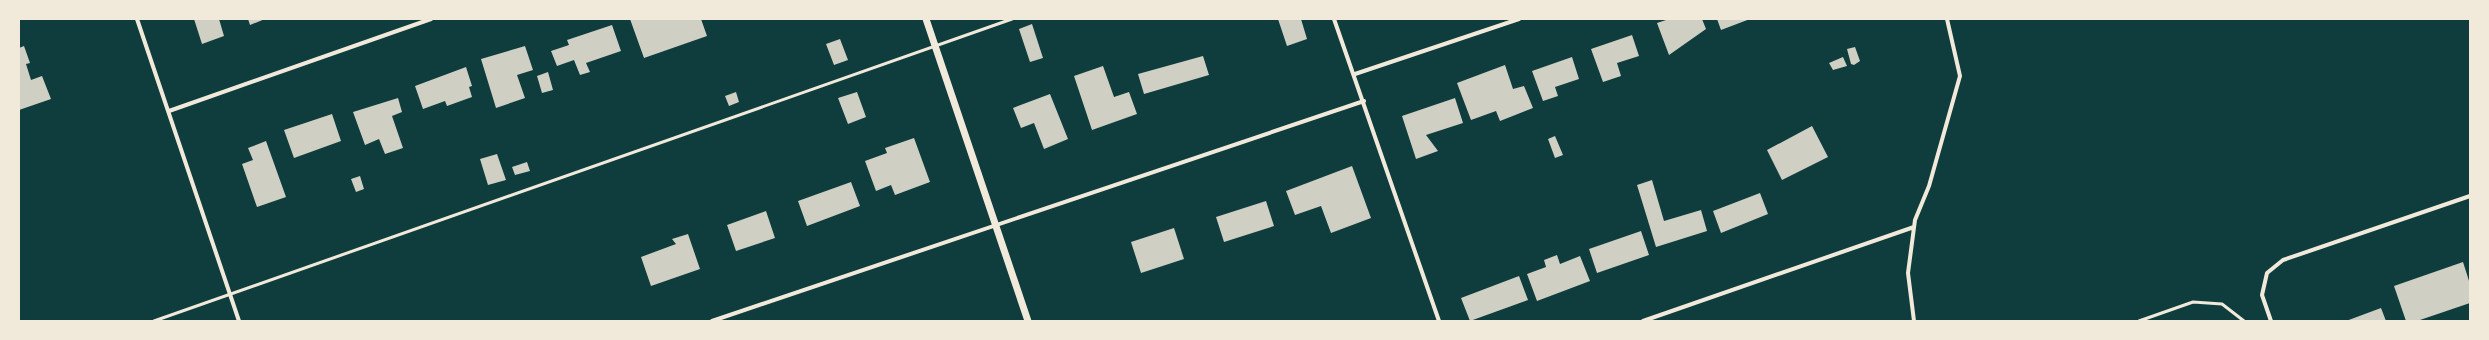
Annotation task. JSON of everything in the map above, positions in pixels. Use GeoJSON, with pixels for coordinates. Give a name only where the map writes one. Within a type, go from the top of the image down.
{"type":"FeatureCollection","features":[{"type":"Feature","properties":{"kind":"street"},"geometry":{"type":"LineString","coordinates":[[137,19],[239,321]]}},
{"type":"Feature","properties":{"kind":"street"},"geometry":{"type":"LineString","coordinates":[[169,111],[431,19]]}},
{"type":"Feature","properties":{"kind":"street"},"geometry":{"type":"LineString","coordinates":[[926,19],[997,224],[1028,321]]}},
{"type":"Feature","properties":{"kind":"street"},"geometry":{"type":"LineString","coordinates":[[1334,19],[1355,74],[1439,321]]}},
{"type":"Feature","properties":{"kind":"street"},"geometry":{"type":"LineString","coordinates":[[1355,74],[1519,19]]}},
{"type":"Feature","properties":{"kind":"street"},"geometry":{"type":"LineString","coordinates":[[1914,321],[1908,273],[1914,227],[1929,186],[1960,76],[1947,19]]}},
{"type":"Feature","properties":{"kind":"street"},"geometry":{"type":"LineString","coordinates":[[712,321],[1364,101]]}},
{"type":"Feature","properties":{"kind":"street"},"geometry":{"type":"LineString","coordinates":[[2271,321],[2262,295],[2266,273],[2283,260],[2470,196]]}},
{"type":"Feature","properties":{"kind":"street"},"geometry":{"type":"LineString","coordinates":[[1643,321],[1914,227]]}},
{"type":"Feature","properties":{"kind":"lane"},"geometry":{"type":"LineString","coordinates":[[154,321],[1012,19]]}},
{"type":"Feature","properties":{"kind":"lane"},"geometry":{"type":"LineString","coordinates":[[2140,321],[2193,302],[2222,304],[2244,321]]}},
{"type":"Feature","properties":{"kind":"building"},"geometry":{"type":"Polygon","coordinates":[[[194,19],[219,19],[224,36],[202,44],[194,19]]]}},
{"type":"Feature","properties":{"kind":"building"},"geometry":{"type":"Polygon","coordinates":[[[248,19],[265,19],[250,25],[248,19]]]}},
{"type":"Feature","properties":{"kind":"building"},"geometry":{"type":"Polygon","coordinates":[[[630,19],[701,19],[707,36],[644,58],[630,19]]]}},
{"type":"Feature","properties":{"kind":"building"},"geometry":{"type":"Polygon","coordinates":[[[1278,19],[1301,19],[1307,39],[1287,46],[1278,19]]]}},
{"type":"Feature","properties":{"kind":"building"},"geometry":{"type":"Polygon","coordinates":[[[1669,19],[1702,19],[1706,29],[1669,55],[1657,23],[1669,19]]]}},
{"type":"Feature","properties":{"kind":"building"},"geometry":{"type":"Polygon","coordinates":[[[1717,19],[1750,19],[1721,30],[1717,19]]]}},
{"type":"Feature","properties":{"kind":"building"},"geometry":{"type":"Polygon","coordinates":[[[1032,24],[1043,58],[1030,62],[1019,29],[1032,24]]]}},
{"type":"Feature","properties":{"kind":"building"},"geometry":{"type":"Polygon","coordinates":[[[612,25],[621,51],[586,63],[590,72],[580,75],[574,60],[557,66],[551,51],[569,45],[567,40],[612,25]]]}},
{"type":"Feature","properties":{"kind":"building"},"geometry":{"type":"Polygon","coordinates":[[[1632,35],[1639,56],[1617,63],[1621,76],[1603,82],[1591,49],[1632,35]]]}},
{"type":"Feature","properties":{"kind":"building"},"geometry":{"type":"Polygon","coordinates":[[[840,39],[848,60],[834,65],[826,44],[840,39]]]}},
{"type":"Feature","properties":{"kind":"building"},"geometry":{"type":"Polygon","coordinates":[[[24,46],[30,63],[26,64],[31,80],[42,76],[51,99],[19,110],[19,48],[24,46]]]}},
{"type":"Feature","properties":{"kind":"building"},"geometry":{"type":"Polygon","coordinates":[[[525,46],[533,70],[517,75],[525,98],[496,108],[481,59],[525,46]]]}},
{"type":"Feature","properties":{"kind":"building"},"geometry":{"type":"Polygon","coordinates":[[[1855,47],[1860,61],[1854,65],[1851,64],[1847,49],[1855,47]]]}},
{"type":"Feature","properties":{"kind":"building"},"geometry":{"type":"Polygon","coordinates":[[[1203,56],[1209,75],[1144,94],[1138,74],[1203,56]]]}},
{"type":"Feature","properties":{"kind":"building"},"geometry":{"type":"Polygon","coordinates":[[[1572,57],[1579,79],[1555,87],[1558,96],[1543,101],[1532,71],[1572,57]]]}},
{"type":"Feature","properties":{"kind":"building"},"geometry":{"type":"Polygon","coordinates":[[[1843,57],[1847,66],[1833,70],[1829,63],[1843,57]]]}},
{"type":"Feature","properties":{"kind":"building"},"geometry":{"type":"Polygon","coordinates":[[[1505,65],[1513,89],[1524,86],[1533,108],[1500,121],[1496,111],[1471,120],[1457,83],[1505,65]]]}},
{"type":"Feature","properties":{"kind":"building"},"geometry":{"type":"Polygon","coordinates":[[[1103,66],[1114,97],[1129,92],[1137,114],[1092,130],[1074,76],[1103,66]]]}},
{"type":"Feature","properties":{"kind":"building"},"geometry":{"type":"Polygon","coordinates":[[[466,67],[472,86],[469,87],[472,97],[447,106],[445,101],[423,109],[415,86],[466,67]]]}},
{"type":"Feature","properties":{"kind":"building"},"geometry":{"type":"Polygon","coordinates":[[[548,72],[553,90],[542,93],[537,76],[548,72]]]}},
{"type":"Feature","properties":{"kind":"building"},"geometry":{"type":"Polygon","coordinates":[[[736,92],[739,102],[729,106],[725,96],[736,92]]]}},
{"type":"Feature","properties":{"kind":"building"},"geometry":{"type":"Polygon","coordinates":[[[857,92],[866,117],[848,124],[838,98],[857,92]]]}},
{"type":"Feature","properties":{"kind":"building"},"geometry":{"type":"Polygon","coordinates":[[[1050,94],[1068,139],[1044,149],[1034,123],[1021,128],[1013,108],[1050,94]]]}},
{"type":"Feature","properties":{"kind":"building"},"geometry":{"type":"Polygon","coordinates":[[[398,98],[402,112],[392,116],[403,148],[385,154],[379,139],[365,145],[353,112],[398,98]]]}},
{"type":"Feature","properties":{"kind":"building"},"geometry":{"type":"Polygon","coordinates":[[[1455,98],[1463,123],[1426,135],[1438,151],[1416,159],[1402,116],[1455,98]]]}},
{"type":"Feature","properties":{"kind":"building"},"geometry":{"type":"Polygon","coordinates":[[[332,114],[341,141],[294,158],[284,130],[332,114]]]}},
{"type":"Feature","properties":{"kind":"building"},"geometry":{"type":"Polygon","coordinates":[[[1812,126],[1828,157],[1782,180],[1767,150],[1812,126]]]}},
{"type":"Feature","properties":{"kind":"building"},"geometry":{"type":"Polygon","coordinates":[[[1555,136],[1563,155],[1555,158],[1548,139],[1555,136]]]}},
{"type":"Feature","properties":{"kind":"building"},"geometry":{"type":"Polygon","coordinates":[[[914,138],[930,182],[895,195],[891,185],[876,191],[865,161],[887,153],[885,148],[914,138]]]}},
{"type":"Feature","properties":{"kind":"building"},"geometry":{"type":"Polygon","coordinates":[[[266,141],[286,197],[257,207],[242,164],[253,160],[248,148],[266,141]]]}},
{"type":"Feature","properties":{"kind":"building"},"geometry":{"type":"Polygon","coordinates":[[[497,154],[506,180],[488,185],[480,159],[497,154]]]}},
{"type":"Feature","properties":{"kind":"building"},"geometry":{"type":"Polygon","coordinates":[[[527,162],[530,171],[515,175],[512,167],[527,162]]]}},
{"type":"Feature","properties":{"kind":"building"},"geometry":{"type":"Polygon","coordinates":[[[1352,166],[1371,218],[1331,233],[1321,206],[1295,215],[1286,191],[1352,166]]]}},
{"type":"Feature","properties":{"kind":"building"},"geometry":{"type":"Polygon","coordinates":[[[360,176],[364,189],[356,192],[351,179],[360,176]]]}},
{"type":"Feature","properties":{"kind":"building"},"geometry":{"type":"Polygon","coordinates":[[[1652,180],[1664,221],[1701,210],[1707,231],[1656,247],[1637,185],[1652,180]]]}},
{"type":"Feature","properties":{"kind":"building"},"geometry":{"type":"Polygon","coordinates":[[[851,182],[860,206],[807,226],[798,201],[851,182]]]}},
{"type":"Feature","properties":{"kind":"building"},"geometry":{"type":"Polygon","coordinates":[[[1760,193],[1768,214],[1721,233],[1713,211],[1760,193]]]}},
{"type":"Feature","properties":{"kind":"building"},"geometry":{"type":"Polygon","coordinates":[[[1266,201],[1274,226],[1224,242],[1216,217],[1266,201]]]}},
{"type":"Feature","properties":{"kind":"building"},"geometry":{"type":"Polygon","coordinates":[[[766,211],[775,238],[736,251],[727,225],[766,211]]]}},
{"type":"Feature","properties":{"kind":"building"},"geometry":{"type":"Polygon","coordinates":[[[1174,228],[1184,259],[1141,273],[1131,242],[1174,228]]]}},
{"type":"Feature","properties":{"kind":"building"},"geometry":{"type":"Polygon","coordinates":[[[1641,231],[1649,255],[1597,273],[1589,249],[1641,231]]]}},
{"type":"Feature","properties":{"kind":"building"},"geometry":{"type":"Polygon","coordinates":[[[688,234],[700,269],[651,286],[641,257],[676,244],[672,239],[688,234]]]}},
{"type":"Feature","properties":{"kind":"building"},"geometry":{"type":"Polygon","coordinates":[[[1557,255],[1560,264],[1580,256],[1590,281],[1537,301],[1527,274],[1546,267],[1544,260],[1557,255]]]}},
{"type":"Feature","properties":{"kind":"building"},"geometry":{"type":"Polygon","coordinates":[[[2463,262],[2470,284],[2470,303],[2417,321],[2406,321],[2394,286],[2463,262]]]}},
{"type":"Feature","properties":{"kind":"building"},"geometry":{"type":"Polygon","coordinates":[[[1519,276],[1528,300],[1470,321],[1461,298],[1519,276]]]}},
{"type":"Feature","properties":{"kind":"building"},"geometry":{"type":"Polygon","coordinates":[[[2381,308],[2386,321],[2346,321],[2381,308]]]}}]}
